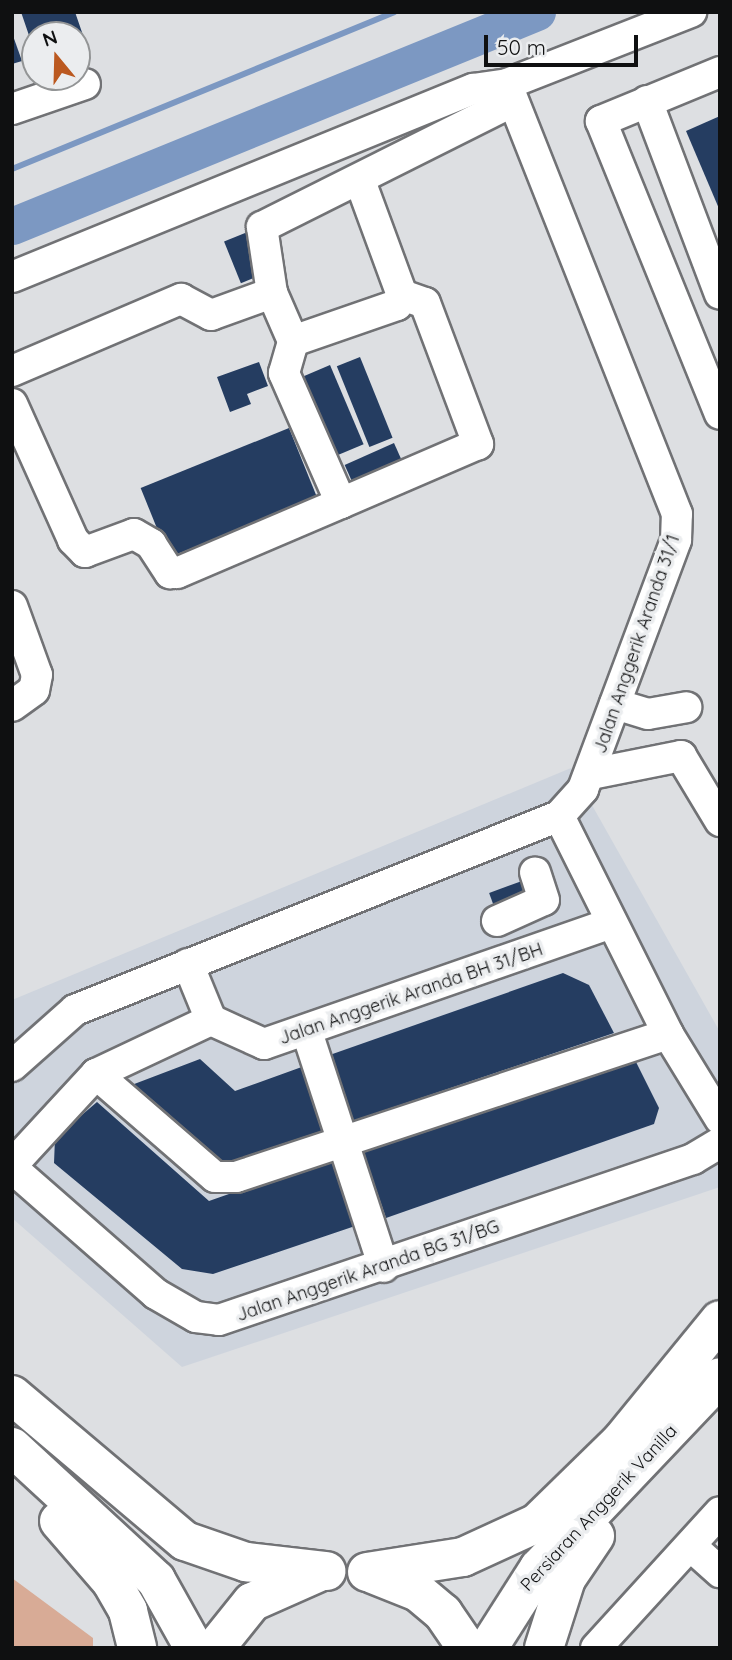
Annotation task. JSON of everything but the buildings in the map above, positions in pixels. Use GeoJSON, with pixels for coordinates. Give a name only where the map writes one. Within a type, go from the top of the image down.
{"type":"FeatureCollection","features":[{"type":"Feature","properties":{"kind":"main road","name":"Persiaran Anggerik Vanilla"},"geometry":{"type":"LineString","coordinates":[[368,1572],[463,1557],[537,1523],[621,1441],[720,1320]]}},
{"type":"Feature","properties":{"kind":"main road","name":"Persiaran Anggerik Vanilla"},"geometry":{"type":"LineString","coordinates":[[488,1648],[526,1584],[644,1462],[720,1377]]}},
{"type":"Feature","properties":{"kind":"main road"},"geometry":{"type":"LineString","coordinates":[[12,1395],[185,1541],[246,1562],[326,1571],[368,1572],[418,1592],[443,1613],[467,1648]]}},
{"type":"Feature","properties":{"kind":"main road"},"geometry":{"type":"LineString","coordinates":[[12,1447],[156,1580],[194,1648]]}},
{"type":"Feature","properties":{"kind":"main road"},"geometry":{"type":"LineString","coordinates":[[544,1648],[566,1579],[644,1462]]}},
{"type":"Feature","properties":{"kind":"main road"},"geometry":{"type":"LineString","coordinates":[[12,1474],[111,1581],[128,1611],[137,1648]]}},
{"type":"Feature","properties":{"kind":"main road"},"geometry":{"type":"LineString","coordinates":[[215,1648],[252,1602],[278,1585],[326,1571]]}},
{"type":"Feature","properties":{"kind":"street"},"geometry":{"type":"LineString","coordinates":[[341,503],[284,373],[293,341],[272,293],[262,227],[360,181],[509,93],[691,12]]}},
{"type":"Feature","properties":{"kind":"street"},"geometry":{"type":"LineString","coordinates":[[720,72],[605,116],[604,140],[720,415]]}},
{"type":"Feature","properties":{"kind":"street"},"geometry":{"type":"LineString","coordinates":[[12,277],[473,89],[509,93]]}},
{"type":"Feature","properties":{"kind":"street"},"geometry":{"type":"LineString","coordinates":[[12,109],[65,91]]}},
{"type":"Feature","properties":{"kind":"street","name":"Jalan Anggerik Aranda 31/1"},"geometry":{"type":"LineString","coordinates":[[509,93],[677,514],[676,540],[591,774],[559,816]]}},
{"type":"Feature","properties":{"kind":"street"},"geometry":{"type":"LineString","coordinates":[[647,100],[720,294]]}},
{"type":"Feature","properties":{"kind":"street"},"geometry":{"type":"LineString","coordinates":[[293,341],[397,305],[402,295],[360,181]]}},
{"type":"Feature","properties":{"kind":"street"},"geometry":{"type":"LineString","coordinates":[[12,371],[181,299],[211,315],[272,293]]}},
{"type":"Feature","properties":{"kind":"street"},"geometry":{"type":"LineString","coordinates":[[12,404],[73,540],[85,552],[134,534],[151,544],[170,573],[177,573],[478,444],[425,303],[402,295]]}},
{"type":"Feature","properties":{"kind":"street"},"geometry":{"type":"LineString","coordinates":[[12,606],[37,674],[34,691],[12,706]]}},
{"type":"Feature","properties":{"kind":"street"},"geometry":{"type":"LineString","coordinates":[[615,704],[648,713],[686,707]]}},
{"type":"Feature","properties":{"kind":"street"},"geometry":{"type":"LineString","coordinates":[[591,774],[681,756],[720,821]]}},
{"type":"Feature","properties":{"kind":"street"},"geometry":{"type":"LineString","coordinates":[[12,1066],[75,1010],[559,816],[668,1034],[710,1093],[720,1119]]}},
{"type":"Feature","properties":{"kind":"street"},"geometry":{"type":"LineString","coordinates":[[531,953],[507,917],[544,900],[535,872]]}},
{"type":"Feature","properties":{"kind":"street","name":"Jalan Anggerik Aranda BH 31/BH"},"geometry":{"type":"LineString","coordinates":[[211,1020],[264,1044],[307,1032],[611,923]]}},
{"type":"Feature","properties":{"kind":"street"},"geometry":{"type":"LineString","coordinates":[[12,1167],[96,1074],[211,1020],[188,964]]}},
{"type":"Feature","properties":{"kind":"street"},"geometry":{"type":"LineString","coordinates":[[307,1032],[384,1267]]}},
{"type":"Feature","properties":{"kind":"street"},"geometry":{"type":"LineString","coordinates":[[96,1074],[215,1177],[236,1177],[340,1139],[668,1034]]}},
{"type":"Feature","properties":{"kind":"street","name":"Jalan Anggerik Aranda BG 31/BG"},"geometry":{"type":"LineString","coordinates":[[12,1167],[156,1294],[197,1317],[236,1316],[694,1159],[720,1143]]}},
{"type":"Feature","properties":{"kind":"street"},"geometry":{"type":"LineString","coordinates":[[596,1648],[611,1625],[692,1547],[720,1512]]}},
{"type":"Feature","properties":{"kind":"street"},"geometry":{"type":"LineString","coordinates":[[692,1547],[720,1572]]}},
{"type":"Feature","properties":{"kind":"shaded area"},"geometry":{"type":"Polygon","coordinates":[[[571,768],[720,1032],[720,1187],[182,1367],[12,1218],[12,1000],[571,768]]]}},
{"type":"Feature","properties":{"kind":"shaded area"},"geometry":{"type":"Polygon","coordinates":[[[12,1578],[93,1638],[93,1648],[12,1648],[12,1578]]]}},
{"type":"Feature","properties":{"kind":"waterway"},"geometry":{"type":"LineString","coordinates":[[12,169],[394,12]]}},
{"type":"Feature","properties":{"kind":"waterway"},"geometry":{"type":"LineString","coordinates":[[12,226],[537,12]]}}]}
